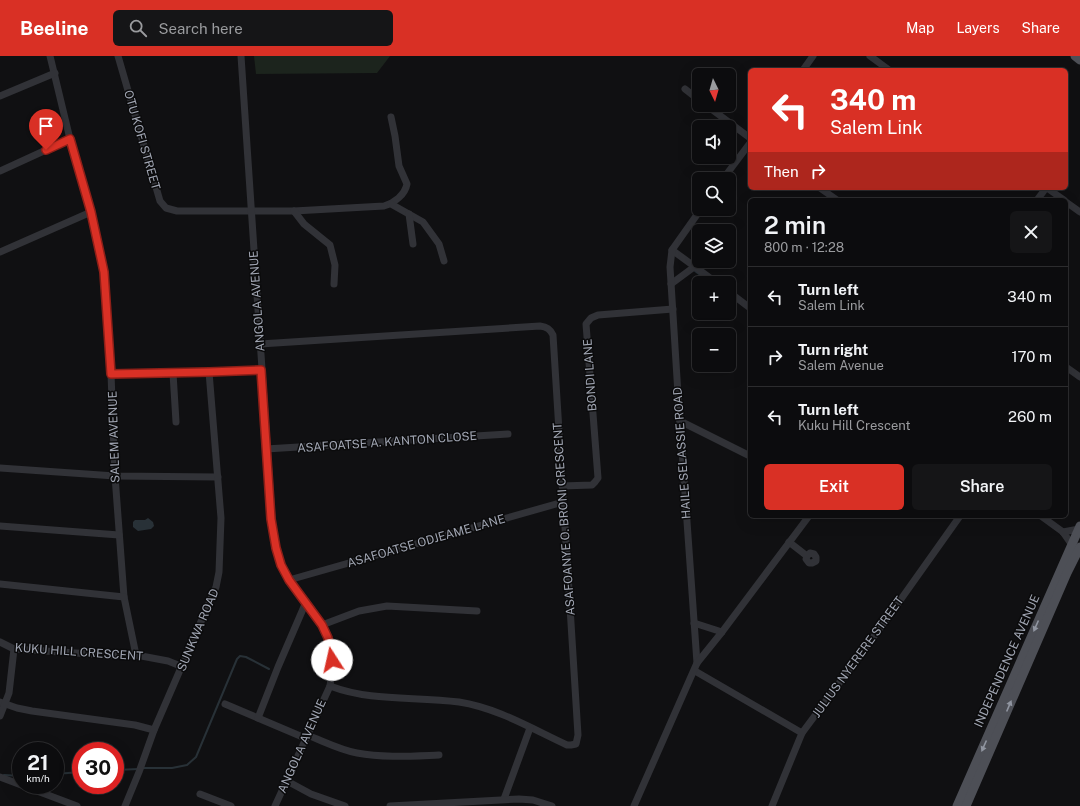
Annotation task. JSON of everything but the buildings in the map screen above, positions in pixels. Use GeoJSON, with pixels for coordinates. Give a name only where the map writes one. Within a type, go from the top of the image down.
{"type":"FeatureCollection","features":[{"type":"Feature","properties":{"kind":"main road"},"geometry":{"type":"LineString","coordinates":[[1075,56],[1080,60]]}},
{"type":"Feature","properties":{"kind":"main road","name":"INDEPENDENCE AVENUE"},"geometry":{"type":"LineString","coordinates":[[966,806],[1067,573],[1076,546],[1079,528]]}},
{"type":"Feature","properties":{"kind":"main road","name":"INDEPENDENCE AVENUE"},"geometry":{"type":"LineString","coordinates":[[957,806],[1076,546]]}},
{"type":"Feature","properties":{"kind":"street","name":"SALEM AVENUE"},"geometry":{"type":"LineString","coordinates":[[50,56],[70,139],[91,212],[104,272],[111,374],[115,476],[124,596],[136,655]]}},
{"type":"Feature","properties":{"kind":"street","name":"OTU KOFI STREET"},"geometry":{"type":"LineString","coordinates":[[118,56],[160,201],[166,208],[177,212],[251,212],[384,206],[391,204]]}},
{"type":"Feature","properties":{"kind":"street","name":"ANGOLA AVENUE"},"geometry":{"type":"LineString","coordinates":[[240,56],[273,533],[281,565],[289,580],[322,625],[328,638],[331,651],[332,671],[330,686],[275,806]]}},
{"type":"Feature","properties":{"kind":"street"},"geometry":{"type":"LineString","coordinates":[[805,68],[814,56]]}},
{"type":"Feature","properties":{"kind":"street"},"geometry":{"type":"LineString","coordinates":[[870,56],[886,68]]}},
{"type":"Feature","properties":{"kind":"street"},"geometry":{"type":"LineString","coordinates":[[0,96],[55,74]]}},
{"type":"Feature","properties":{"kind":"street"},"geometry":{"type":"LineString","coordinates":[[685,89],[692,94]]}},
{"type":"Feature","properties":{"kind":"street"},"geometry":{"type":"LineString","coordinates":[[715,112],[748,136]]}},
{"type":"Feature","properties":{"kind":"street"},"geometry":{"type":"LineString","coordinates":[[391,117],[399,166],[407,184],[399,198],[391,204],[423,222],[434,235],[439,244],[444,262]]}},
{"type":"Feature","properties":{"kind":"street"},"geometry":{"type":"LineString","coordinates":[[0,171],[70,139]]}},
{"type":"Feature","properties":{"kind":"street"},"geometry":{"type":"LineString","coordinates":[[728,172],[748,146]]}},
{"type":"Feature","properties":{"kind":"street"},"geometry":{"type":"LineString","coordinates":[[823,190],[834,198]]}},
{"type":"Feature","properties":{"kind":"street"},"geometry":{"type":"LineString","coordinates":[[1039,198],[1045,190]]}},
{"type":"Feature","properties":{"kind":"street"},"geometry":{"type":"LineString","coordinates":[[1050,190],[1061,198]]}},
{"type":"Feature","properties":{"kind":"street"},"geometry":{"type":"LineString","coordinates":[[1068,203],[1080,212]]}},
{"type":"Feature","properties":{"kind":"street"},"geometry":{"type":"LineString","coordinates":[[294,211],[304,224],[330,245],[335,265],[334,284]]}},
{"type":"Feature","properties":{"kind":"street"},"geometry":{"type":"LineString","coordinates":[[0,252],[91,212]]}},
{"type":"Feature","properties":{"kind":"street"},"geometry":{"type":"LineString","coordinates":[[409,214],[413,244]]}},
{"type":"Feature","properties":{"kind":"street"},"geometry":{"type":"LineString","coordinates":[[692,265],[672,250],[696,216]]}},
{"type":"Feature","properties":{"kind":"street","name":"HAILE SELASSIE ROAD"},"geometry":{"type":"LineString","coordinates":[[672,250],[670,267],[671,284],[697,663]]}},
{"type":"Feature","properties":{"kind":"street"},"geometry":{"type":"LineString","coordinates":[[671,284],[692,268]]}},
{"type":"Feature","properties":{"kind":"street"},"geometry":{"type":"LineString","coordinates":[[697,268],[708,276]]}},
{"type":"Feature","properties":{"kind":"street"},"geometry":{"type":"LineString","coordinates":[[736,297],[748,306]]}},
{"type":"Feature","properties":{"kind":"street","name":"BONDI LANE"},"geometry":{"type":"LineString","coordinates":[[562,486],[592,485],[598,478],[586,324],[591,318],[598,315],[673,309]]}},
{"type":"Feature","properties":{"kind":"street","name":"ASAFOANYE O. BRONI CRESCENT"},"geometry":{"type":"LineString","coordinates":[[260,344],[540,326],[546,327],[553,335],[578,735],[576,744],[571,746],[566,745],[500,714],[467,704],[438,700],[356,694],[330,686]]}},
{"type":"Feature","properties":{"kind":"street"},"geometry":{"type":"LineString","coordinates":[[1068,368],[1080,377]]}},
{"type":"Feature","properties":{"kind":"street"},"geometry":{"type":"LineString","coordinates":[[111,374],[261,370]]}},
{"type":"Feature","properties":{"kind":"street","name":"SUNKWA ROAD"},"geometry":{"type":"LineString","coordinates":[[125,806],[154,730],[216,587],[219,572],[221,526],[209,372]]}},
{"type":"Feature","properties":{"kind":"street"},"geometry":{"type":"LineString","coordinates":[[173,373],[176,422]]}},
{"type":"Feature","properties":{"kind":"street"},"geometry":{"type":"LineString","coordinates":[[680,421],[748,455]]}},
{"type":"Feature","properties":{"kind":"street","name":"ASAFOATSE A. KANTON CLOSE"},"geometry":{"type":"LineString","coordinates":[[266,449],[508,434]]}},
{"type":"Feature","properties":{"kind":"street"},"geometry":{"type":"LineString","coordinates":[[0,468],[115,476],[218,477]]}},
{"type":"Feature","properties":{"kind":"street","name":"ASAFOATSE ODJEAME LANE"},"geometry":{"type":"LineString","coordinates":[[289,580],[563,502]]}},
{"type":"Feature","properties":{"kind":"street"},"geometry":{"type":"LineString","coordinates":[[634,806],[697,663],[807,518]]}},
{"type":"Feature","properties":{"kind":"street","name":"JULIUS NYERERE STREET"},"geometry":{"type":"LineString","coordinates":[[772,806],[802,733],[889,616],[959,518]]}},
{"type":"Feature","properties":{"kind":"street"},"geometry":{"type":"LineString","coordinates":[[1044,518],[1063,532],[1076,546]]}},
{"type":"Feature","properties":{"kind":"street"},"geometry":{"type":"LineString","coordinates":[[0,526],[120,535]]}},
{"type":"Feature","properties":{"kind":"street"},"geometry":{"type":"LineString","coordinates":[[1063,532],[1079,528]]}},
{"type":"Feature","properties":{"kind":"street"},"geometry":{"type":"LineString","coordinates":[[789,542],[807,556]]}},
{"type":"Feature","properties":{"kind":"street"},"geometry":{"type":"LineString","coordinates":[[0,584],[124,596]]}},
{"type":"Feature","properties":{"kind":"street"},"geometry":{"type":"LineString","coordinates":[[258,718],[306,602]]}},
{"type":"Feature","properties":{"kind":"street"},"geometry":{"type":"LineString","coordinates":[[322,625],[359,611],[388,606],[477,611]]}},
{"type":"Feature","properties":{"kind":"street"},"geometry":{"type":"LineString","coordinates":[[694,622],[722,632]]}},
{"type":"Feature","properties":{"kind":"street","name":"KUKU HILL CRESCENT"},"geometry":{"type":"LineString","coordinates":[[0,642],[14,650],[136,655],[168,661],[182,667]]}},
{"type":"Feature","properties":{"kind":"street"},"geometry":{"type":"LineString","coordinates":[[0,716],[10,684],[14,650]]}},
{"type":"Feature","properties":{"kind":"street"},"geometry":{"type":"LineString","coordinates":[[694,671],[802,733]]}},
{"type":"Feature","properties":{"kind":"street"},"geometry":{"type":"LineString","coordinates":[[3,703],[32,711],[135,725],[154,730]]}},
{"type":"Feature","properties":{"kind":"street"},"geometry":{"type":"LineString","coordinates":[[224,704],[306,736],[357,753],[403,756],[439,755]]}},
{"type":"Feature","properties":{"kind":"street"},"geometry":{"type":"LineString","coordinates":[[504,799],[530,728]]}},
{"type":"Feature","properties":{"kind":"street"},"geometry":{"type":"LineString","coordinates":[[0,777],[77,806]]}},
{"type":"Feature","properties":{"kind":"street"},"geometry":{"type":"LineString","coordinates":[[286,781],[311,794],[345,806]]}},
{"type":"Feature","properties":{"kind":"street"},"geometry":{"type":"LineString","coordinates":[[200,794],[231,806]]}},
{"type":"Feature","properties":{"kind":"street"},"geometry":{"type":"LineString","coordinates":[[390,806],[460,804],[504,799],[533,800],[552,806]]}},
{"type":"Feature","properties":{"kind":"shaded area"},"geometry":{"type":"Polygon","coordinates":[[[254,56],[390,56],[377,73],[256,74],[254,56]]]}},
{"type":"Feature","properties":{"kind":"shaded area"},"geometry":{"type":"Polygon","coordinates":[[[148,518],[153,522],[154,526],[151,529],[138,531],[133,527],[133,522],[135,520],[145,520],[148,518]]]}},
{"type":"Feature","properties":{"kind":"waterway"},"geometry":{"type":"LineString","coordinates":[[695,271],[702,276]]}},
{"type":"Feature","properties":{"kind":"waterway"},"geometry":{"type":"LineString","coordinates":[[143,768],[172,768],[187,765],[196,757],[237,659],[240,656],[246,657],[269,669]]}},
{"type":"Feature","properties":{"kind":"waterway"},"geometry":{"type":"LineString","coordinates":[[124,770],[139,769]]}},
{"type":"Feature","properties":{"kind":"waterway"},"geometry":{"type":"LineString","coordinates":[[64,773],[72,773]]}},
{"type":"Feature","properties":{"kind":"waterway"},"geometry":{"type":"LineString","coordinates":[[4,775],[12,775]]}},
{"type":"Feature","properties":{"kind":"route"},"geometry":{"type":"LineString","coordinates":[[46,150],[70,139],[91,212],[104,272],[111,374],[261,370],[271,519],[276,548],[281,565],[289,580],[322,625],[328,638],[332,660]]}}]}
